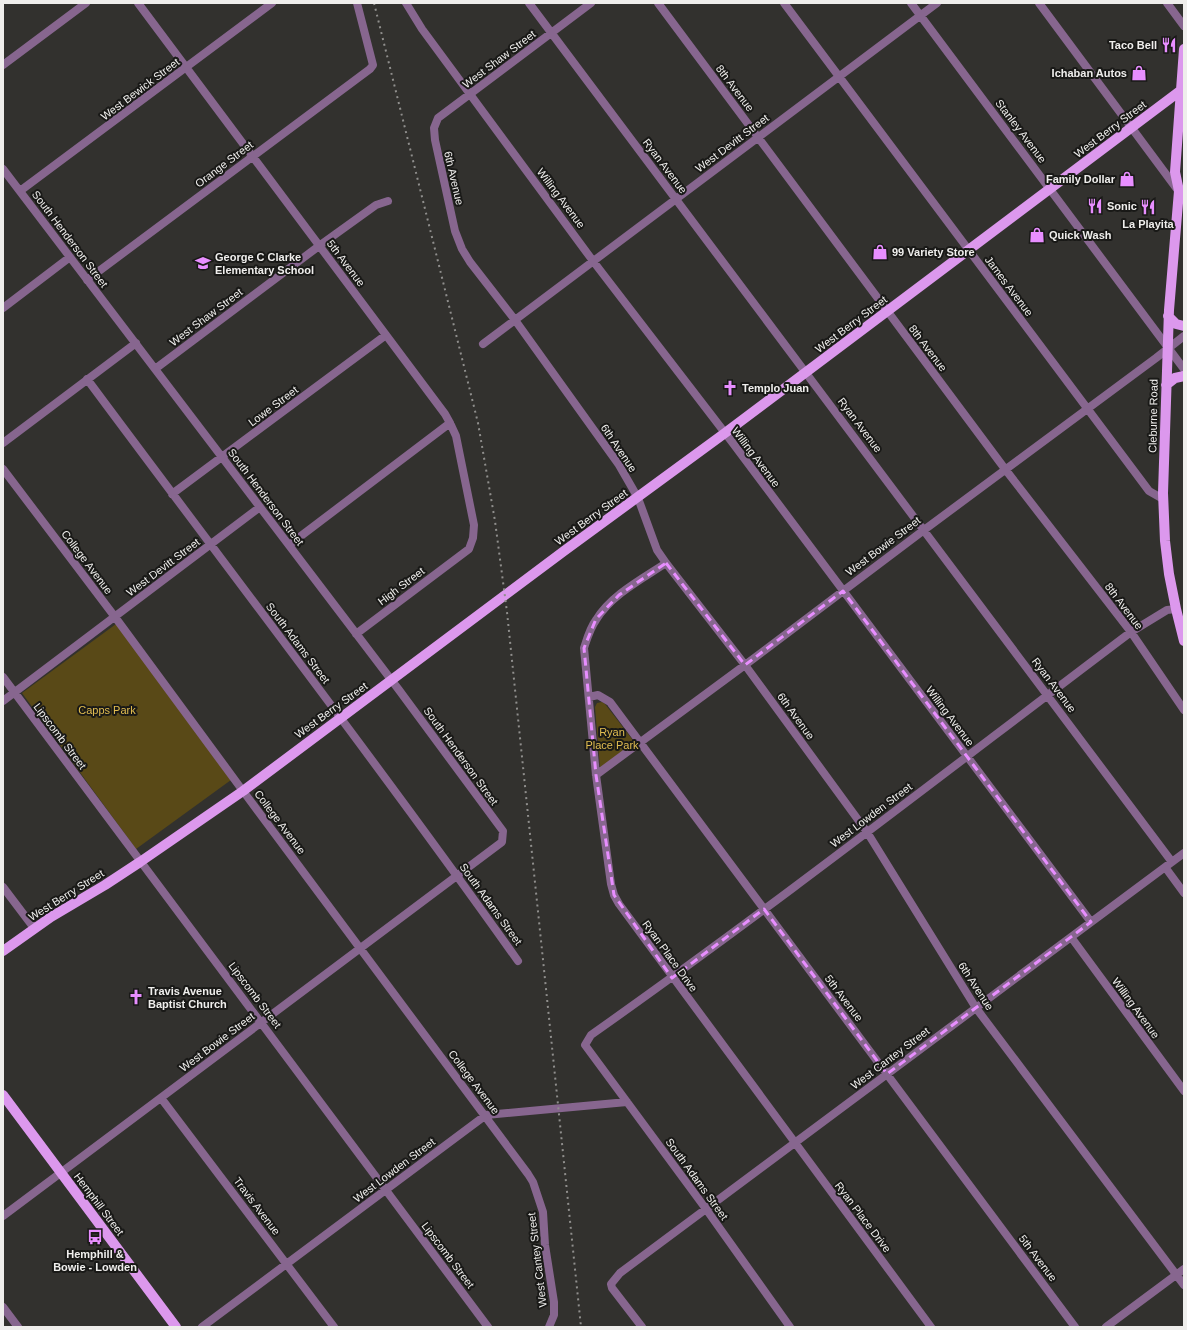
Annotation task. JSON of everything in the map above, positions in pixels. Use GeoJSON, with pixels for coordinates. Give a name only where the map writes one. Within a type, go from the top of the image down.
{"type":"FeatureCollection","features":[{"type":"Feature","properties":{"kind":"main road","name":"Cleburne Road"},"geometry":{"type":"LineString","coordinates":[[1179,191],[1175,172],[1184,49]]}},
{"type":"Feature","properties":{"kind":"main road","name":"West Berry Street"},"geometry":{"type":"LineString","coordinates":[[3,951],[34,928],[140,862],[243,790],[564,551],[638,498],[1182,90]]}},
{"type":"Feature","properties":{"kind":"main road","name":"Cleburne Road"},"geometry":{"type":"LineString","coordinates":[[1184,178],[1179,191],[1168,316],[1164,499],[1165,541],[1169,574],[1184,641]]}},
{"type":"Feature","properties":{"kind":"main road"},"geometry":{"type":"LineString","coordinates":[[1168,316],[1176,324],[1184,326]]}},
{"type":"Feature","properties":{"kind":"main road"},"geometry":{"type":"LineString","coordinates":[[1166,385],[1175,378],[1184,376]]}},
{"type":"Feature","properties":{"kind":"main road","name":"Hemphill Street"},"geometry":{"type":"LineString","coordinates":[[3,1095],[176,1327]]}},
{"type":"Feature","properties":{"kind":"street"},"geometry":{"type":"LineString","coordinates":[[3,65],[86,3]]}},
{"type":"Feature","properties":{"kind":"street","name":"5th Avenue"},"geometry":{"type":"LineString","coordinates":[[138,3],[450,423],[456,436],[474,525],[473,538],[469,549],[459,556]]}},
{"type":"Feature","properties":{"kind":"street","name":"West Bewick Street"},"geometry":{"type":"LineString","coordinates":[[20,191],[272,3]]}},
{"type":"Feature","properties":{"kind":"street","name":"Orange Street"},"geometry":{"type":"LineString","coordinates":[[87,280],[365,73],[373,65],[357,3]]}},
{"type":"Feature","properties":{"kind":"street","name":"Willing Avenue"},"geometry":{"type":"LineString","coordinates":[[406,3],[422,29],[594,261],[725,433],[1091,922]]}},
{"type":"Feature","properties":{"kind":"street","name":"Ryan Avenue"},"geometry":{"type":"LineString","coordinates":[[529,3],[1047,695],[1168,864],[1184,893]]}},
{"type":"Feature","properties":{"kind":"street","name":"West Shaw Street"},"geometry":{"type":"LineString","coordinates":[[435,140],[434,128],[438,118],[591,3]]}},
{"type":"Feature","properties":{"kind":"street","name":"8th Avenue"},"geometry":{"type":"LineString","coordinates":[[658,3],[1005,470],[1131,632],[1183,707]]}},
{"type":"Feature","properties":{"kind":"street","name":"James Avenue"},"geometry":{"type":"LineString","coordinates":[[784,3],[1149,491],[1164,499]]}},
{"type":"Feature","properties":{"kind":"street","name":"Stanley Avenue"},"geometry":{"type":"LineString","coordinates":[[911,3],[1184,369]]}},
{"type":"Feature","properties":{"kind":"street","name":"West Devitt Street"},"geometry":{"type":"LineString","coordinates":[[483,344],[937,3]]}},
{"type":"Feature","properties":{"kind":"street"},"geometry":{"type":"LineString","coordinates":[[1039,3],[1179,191]]}},
{"type":"Feature","properties":{"kind":"street"},"geometry":{"type":"LineString","coordinates":[[1167,3],[1184,26]]}},
{"type":"Feature","properties":{"kind":"street","name":"6th Avenue"},"geometry":{"type":"LineString","coordinates":[[435,140],[455,230],[462,249],[619,465],[638,498],[657,550],[745,665],[867,832],[976,1008],[1184,1285]]}},
{"type":"Feature","properties":{"kind":"street","name":"South Henderson Street"},"geometry":{"type":"LineString","coordinates":[[4,171],[392,680],[503,831],[502,842]]}},
{"type":"Feature","properties":{"kind":"street","name":"West Shaw Street"},"geometry":{"type":"LineString","coordinates":[[155,369],[319,246],[376,205],[388,201]]}},
{"type":"Feature","properties":{"kind":"street"},"geometry":{"type":"LineString","coordinates":[[3,308],[70,257]]}},
{"type":"Feature","properties":{"kind":"street","name":"Lowe Street"},"geometry":{"type":"LineString","coordinates":[[172,494],[386,335]]}},
{"type":"Feature","properties":{"kind":"street","name":"West Bowie Street"},"geometry":{"type":"LineString","coordinates":[[596,775],[1184,336]]}},
{"type":"Feature","properties":{"kind":"street"},"geometry":{"type":"LineString","coordinates":[[3,443],[136,343]]}},
{"type":"Feature","properties":{"kind":"street","name":"South Adams Street"},"geometry":{"type":"LineString","coordinates":[[87,379],[341,718],[457,875],[518,961]]}},
{"type":"Feature","properties":{"kind":"street"},"geometry":{"type":"LineString","coordinates":[[289,545],[450,423]]}},
{"type":"Feature","properties":{"kind":"street","name":"College Avenue"},"geometry":{"type":"LineString","coordinates":[[3,469],[486,1115],[528,1174],[536,1190]]}},
{"type":"Feature","properties":{"kind":"street","name":"West Devitt Street"},"geometry":{"type":"LineString","coordinates":[[3,701],[260,507]]}},
{"type":"Feature","properties":{"kind":"street","name":"High Street"},"geometry":{"type":"LineString","coordinates":[[356,634],[459,556]]}},
{"type":"Feature","properties":{"kind":"street","name":"Ryan Place Drive"},"geometry":{"type":"LineString","coordinates":[[666,563],[619,595],[607,606],[596,619],[589,632],[584,648],[596,775],[614,895],[618,904],[672,978],[932,1327]]}},
{"type":"Feature","properties":{"kind":"street","name":"West Lowden Street"},"geometry":{"type":"LineString","coordinates":[[585,1045],[591,1035],[672,978],[1131,632],[1168,610],[1176,609]]}},
{"type":"Feature","properties":{"kind":"street","name":"Lipscomb Street"},"geometry":{"type":"LineString","coordinates":[[3,678],[140,862],[262,1022],[488,1327]]}},
{"type":"Feature","properties":{"kind":"street","name":"5th Avenue"},"geometry":{"type":"LineString","coordinates":[[589,697],[598,695],[610,702],[1075,1327]]}},
{"type":"Feature","properties":{"kind":"street","name":"West Bowie Street"},"geometry":{"type":"LineString","coordinates":[[3,1216],[502,842]]}},
{"type":"Feature","properties":{"kind":"street","name":"West Cantey Street"},"geometry":{"type":"LineString","coordinates":[[642,1327],[612,1288],[611,1284],[620,1273],[1184,853]]}},
{"type":"Feature","properties":{"kind":"street"},"geometry":{"type":"LineString","coordinates":[[3,887],[34,928]]}},
{"type":"Feature","properties":{"kind":"street","name":"Willing Avenue"},"geometry":{"type":"LineString","coordinates":[[1071,937],[1184,1091]]}},
{"type":"Feature","properties":{"kind":"street","name":"South Adams Street"},"geometry":{"type":"LineString","coordinates":[[585,1045],[706,1209],[790,1327]]}},
{"type":"Feature","properties":{"kind":"street","name":"Travis Avenue"},"geometry":{"type":"LineString","coordinates":[[161,1098],[334,1327]]}},
{"type":"Feature","properties":{"kind":"street"},"geometry":{"type":"LineString","coordinates":[[486,1115],[627,1102]]}},
{"type":"Feature","properties":{"kind":"street","name":"West Lowden Street"},"geometry":{"type":"LineString","coordinates":[[202,1327],[486,1115]]}},
{"type":"Feature","properties":{"kind":"street","name":"West Cantey Street"},"geometry":{"type":"LineString","coordinates":[[536,1190],[543,1212],[545,1245],[554,1302],[554,1315],[549,1327]]}},
{"type":"Feature","properties":{"kind":"street"},"geometry":{"type":"LineString","coordinates":[[1106,1327],[1184,1269]]}},
{"type":"Feature","properties":{"kind":"street"},"geometry":{"type":"LineString","coordinates":[[3,1307],[18,1327]]}},
{"type":"Feature","properties":{"kind":"highlighted area"},"geometry":{"type":"Polygon","coordinates":[[[666,563],[745,665],[843,591],[1091,922],[887,1074],[764,909],[672,978],[614,895],[596,775],[584,648],[596,619],[619,595],[666,563]]]}},
{"type":"Feature","properties":{"kind":"green space","name":"Capps Park"},"geometry":{"type":"Polygon","coordinates":[[[116,624],[231,780],[136,849],[22,693],[116,624]]]}},
{"type":"Feature","properties":{"kind":"green space","name":"Ryan Place Park"},"geometry":{"type":"Polygon","coordinates":[[[602,702],[633,742],[600,768],[595,707],[597,703],[602,702]]]}},
{"type":"Feature","properties":{"kind":"railway"},"geometry":{"type":"LineString","coordinates":[[374,3],[478,423],[495,521],[507,612],[581,1327]]}},
{"type":"Feature","properties":{"kind":"place","name":"Taco Bell"},"geometry":{"type":"Point","coordinates":[1169,45]}},
{"type":"Feature","properties":{"kind":"place","name":"Ichaban Autos"},"geometry":{"type":"Point","coordinates":[1139,73]}},
{"type":"Feature","properties":{"kind":"place","name":"Family Dollar"},"geometry":{"type":"Point","coordinates":[1127,179]}},
{"type":"Feature","properties":{"kind":"place","name":"Sonic"},"geometry":{"type":"Point","coordinates":[1095,206]}},
{"type":"Feature","properties":{"kind":"place","name":"La Playita"},"geometry":{"type":"Point","coordinates":[1148,207]}},
{"type":"Feature","properties":{"kind":"place","name":"Quick Wash"},"geometry":{"type":"Point","coordinates":[1037,235]}},
{"type":"Feature","properties":{"kind":"place","name":"99 Variety Store"},"geometry":{"type":"Point","coordinates":[880,252]}},
{"type":"Feature","properties":{"kind":"place","name":"George C Clarke Elementary School"},"geometry":{"type":"Point","coordinates":[203,263]}},
{"type":"Feature","properties":{"kind":"place","name":"Templo Juan"},"geometry":{"type":"Point","coordinates":[730,388]}},
{"type":"Feature","properties":{"kind":"place","name":"Travis Avenue Baptist Church"},"geometry":{"type":"Point","coordinates":[136,997]}},
{"type":"Feature","properties":{"kind":"place","name":"Hemphill & Bowie - Lowden"},"geometry":{"type":"Point","coordinates":[95,1237]}}]}
